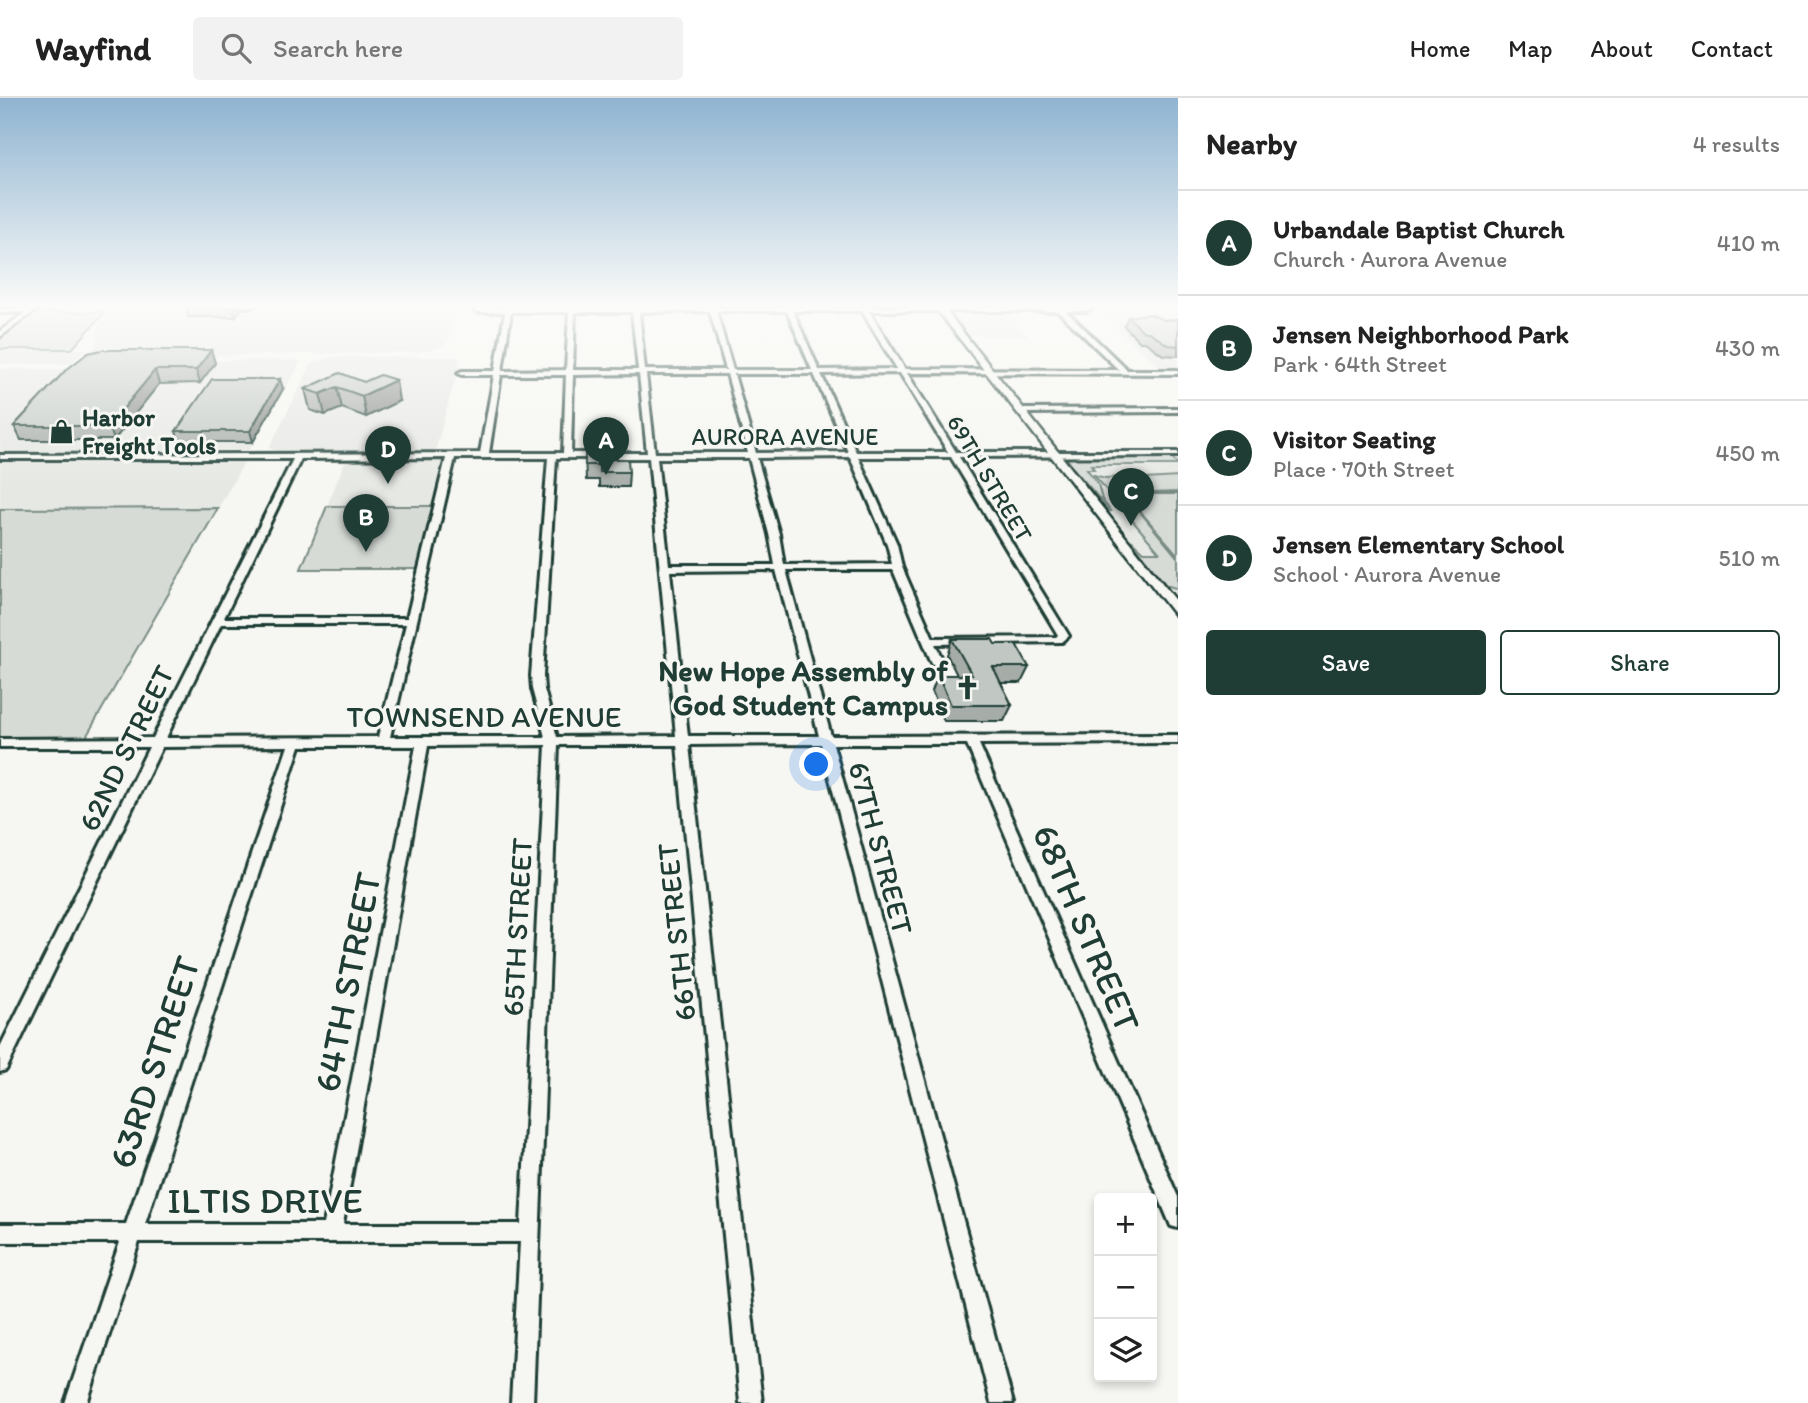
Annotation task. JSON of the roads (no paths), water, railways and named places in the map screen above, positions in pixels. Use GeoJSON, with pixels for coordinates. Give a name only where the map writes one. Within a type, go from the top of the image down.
{"type":"FeatureCollection","features":[{"type":"Feature","properties":{"kind":"main road"},"geometry":{"type":"LineString","coordinates":[[988,368],[1178,611]]}},
{"type":"Feature","properties":{"kind":"street"},"geometry":{"type":"LineString","coordinates":[[484,456],[499,368]]}},
{"type":"Feature","properties":{"kind":"street","name":"65TH STREET"},"geometry":{"type":"LineString","coordinates":[[522,1403],[552,742],[537,676],[570,368]]}},
{"type":"Feature","properties":{"kind":"street","name":"66TH STREET"},"geometry":{"type":"LineString","coordinates":[[642,368],[665,568],[751,1403]]}},
{"type":"Feature","properties":{"kind":"street","name":"67TH STREET"},"geometry":{"type":"LineString","coordinates":[[729,368],[1002,1403]]}},
{"type":"Feature","properties":{"kind":"street"},"geometry":{"type":"LineString","coordinates":[[815,368],[892,544],[897,567],[938,663]]}},
{"type":"Feature","properties":{"kind":"street","name":"69TH STREET"},"geometry":{"type":"LineString","coordinates":[[901,368],[1062,634]]}},
{"type":"Feature","properties":{"kind":"street"},"geometry":{"type":"LineString","coordinates":[[1121,368],[1125,372]]}},
{"type":"Feature","properties":{"kind":"street"},"geometry":{"type":"LineString","coordinates":[[1167,372],[1178,382]]}},
{"type":"Feature","properties":{"kind":"street"},"geometry":{"type":"LineString","coordinates":[[462,373],[1178,372]]}},
{"type":"Feature","properties":{"kind":"street"},"geometry":{"type":"LineString","coordinates":[[1021,411],[1178,410]]}},
{"type":"Feature","properties":{"kind":"street","name":"AURORA AVENUE"},"geometry":{"type":"LineString","coordinates":[[0,457],[1178,454]]}},
{"type":"Feature","properties":{"kind":"street","name":"62ND STREET"},"geometry":{"type":"LineString","coordinates":[[0,1064],[298,456]]}},
{"type":"Feature","properties":{"kind":"street"},"geometry":{"type":"LineString","coordinates":[[383,743],[451,456]]}},
{"type":"Feature","properties":{"kind":"street"},"geometry":{"type":"LineString","coordinates":[[665,568],[897,567]]}},
{"type":"Feature","properties":{"kind":"street"},"geometry":{"type":"LineString","coordinates":[[218,621],[412,621]]}},
{"type":"Feature","properties":{"kind":"street"},"geometry":{"type":"LineString","coordinates":[[928,641],[1058,640],[1063,639],[1062,634]]}},
{"type":"Feature","properties":{"kind":"street","name":"TOWNSEND AVENUE"},"geometry":{"type":"LineString","coordinates":[[0,743],[1178,738]]}},
{"type":"Feature","properties":{"kind":"street","name":"68TH STREET"},"geometry":{"type":"LineString","coordinates":[[971,739],[1178,1219]]}},
{"type":"Feature","properties":{"kind":"street","name":"63RD STREET"},"geometry":{"type":"LineString","coordinates":[[76,1403],[295,743]]}},
{"type":"Feature","properties":{"kind":"street","name":"64TH STREET"},"geometry":{"type":"LineString","coordinates":[[332,1233],[423,743]]}},
{"type":"Feature","properties":{"kind":"street","name":"ILTIS DRIVE"},"geometry":{"type":"LineString","coordinates":[[0,1233],[530,1233]]}},
{"type":"Feature","properties":{"kind":"place","name":"Harbor Freight Tools"},"geometry":{"type":"Point","coordinates":[62,431]}},
{"type":"Feature","properties":{"kind":"place","name":"Urbandale Baptist Church"},"geometry":{"type":"Point","coordinates":[606,475]}},
{"type":"Feature","properties":{"kind":"place","name":"Jensen Elementary School"},"geometry":{"type":"Point","coordinates":[388,484]}},
{"type":"Feature","properties":{"kind":"place","name":"Visitor Seating"},"geometry":{"type":"Point","coordinates":[1131,526]}},
{"type":"Feature","properties":{"kind":"place","name":"Jensen Neighborhood Park"},"geometry":{"type":"Point","coordinates":[366,552]}},
{"type":"Feature","properties":{"kind":"place","name":"New Hope Assembly of God Student Campus"},"geometry":{"type":"Point","coordinates":[968,687]}}]}
